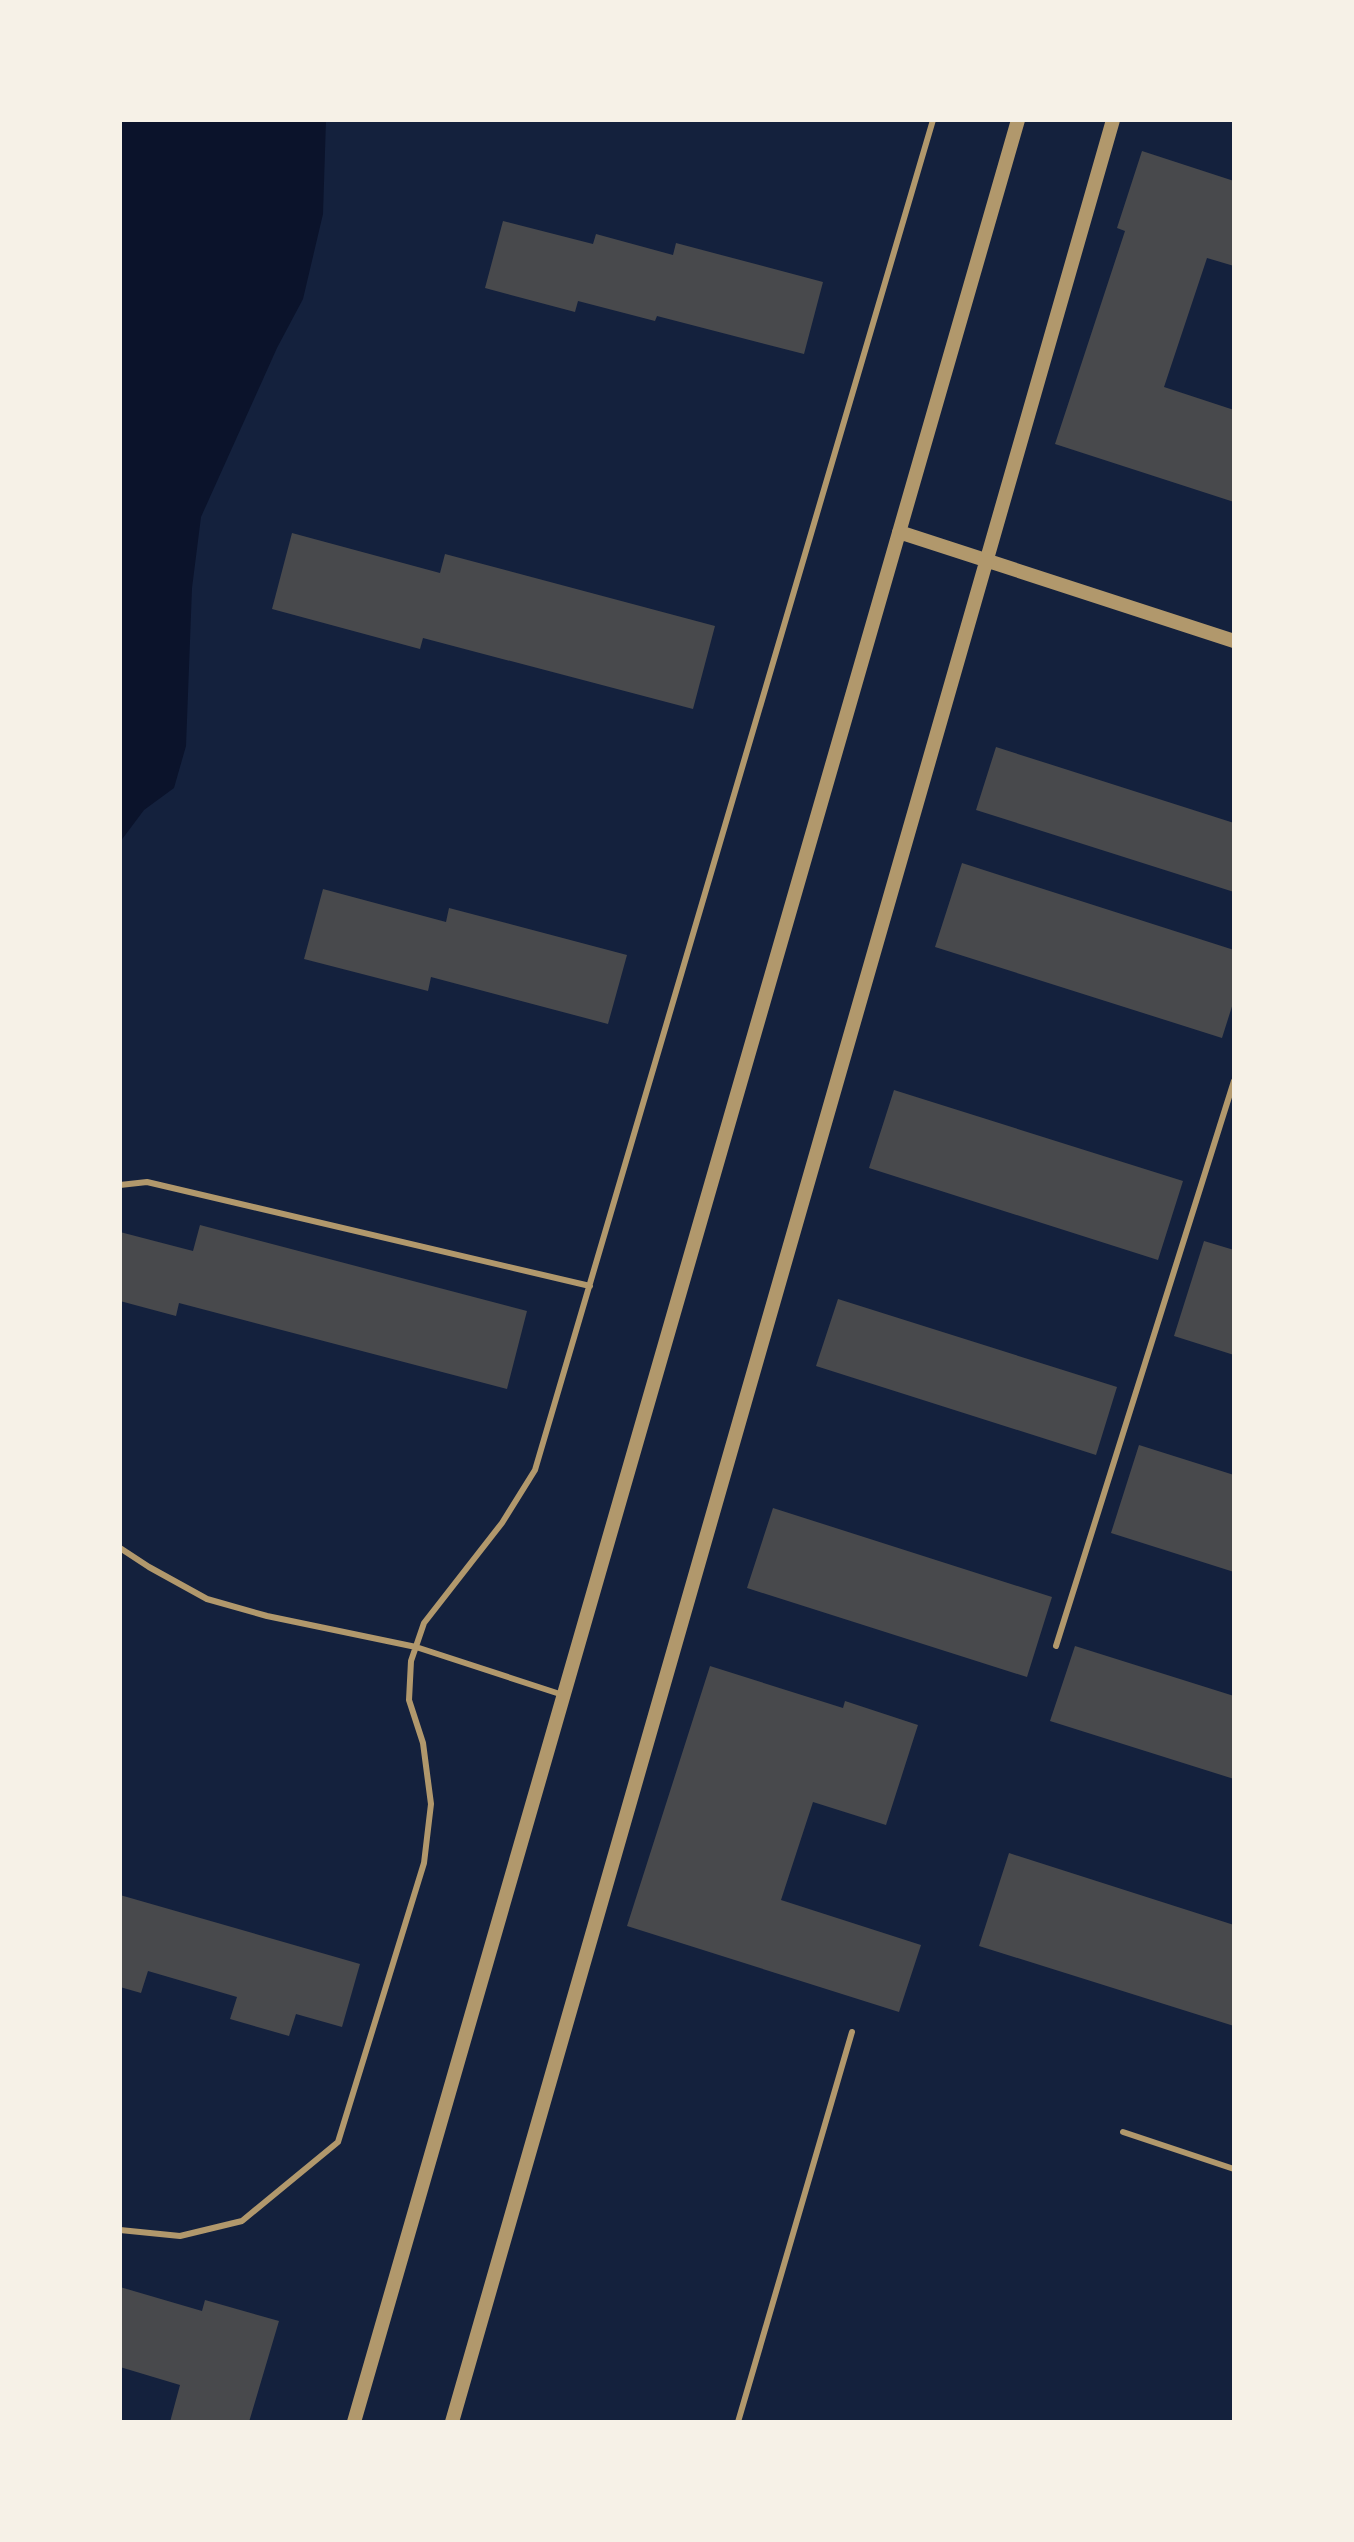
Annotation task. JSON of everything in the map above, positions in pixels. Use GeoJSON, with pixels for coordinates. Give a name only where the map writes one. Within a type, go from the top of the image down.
{"type":"FeatureCollection","features":[{"type":"Feature","properties":{"kind":"street"},"geometry":{"type":"LineString","coordinates":[[354,2422],[1018,120]]}},
{"type":"Feature","properties":{"kind":"street"},"geometry":{"type":"LineString","coordinates":[[452,2422],[1113,120]]}},
{"type":"Feature","properties":{"kind":"street"},"geometry":{"type":"LineString","coordinates":[[899,532],[1234,641]]}},
{"type":"Feature","properties":{"kind":"lane"},"geometry":{"type":"LineString","coordinates":[[120,2230],[180,2236],[242,2221],[338,2142],[424,1863],[431,1804],[423,1743],[409,1700],[411,1661],[424,1623],[502,1523],[535,1470],[933,120]]}},
{"type":"Feature","properties":{"kind":"lane"},"geometry":{"type":"LineString","coordinates":[[1056,1646],[1234,1081]]}},
{"type":"Feature","properties":{"kind":"lane"},"geometry":{"type":"LineString","coordinates":[[120,1185],[147,1182],[590,1286]]}},
{"type":"Feature","properties":{"kind":"lane"},"geometry":{"type":"LineString","coordinates":[[120,1548],[207,1599],[267,1616],[416,1647],[563,1695]]}},
{"type":"Feature","properties":{"kind":"lane"},"geometry":{"type":"LineString","coordinates":[[738,2422],[852,2032]]}},
{"type":"Feature","properties":{"kind":"lane"},"geometry":{"type":"LineString","coordinates":[[1123,2132],[1234,2169]]}},
{"type":"Feature","properties":{"kind":"water"},"geometry":{"type":"Polygon","coordinates":[[[120,120],[326,120],[323,214],[303,299],[277,348],[201,517],[192,588],[186,746],[174,788],[144,810],[120,842],[120,120]]]}},
{"type":"Feature","properties":{"kind":"building"},"geometry":{"type":"Polygon","coordinates":[[[1142,151],[1234,181],[1234,266],[1207,258],[1164,387],[1234,410],[1234,502],[1055,444],[1125,231],[1117,228],[1142,151]]]}},
{"type":"Feature","properties":{"kind":"building"},"geometry":{"type":"Polygon","coordinates":[[[503,221],[593,244],[596,234],[673,255],[676,243],[823,282],[804,354],[657,316],[655,321],[578,301],[575,312],[485,288],[503,221]]]}},
{"type":"Feature","properties":{"kind":"building"},"geometry":{"type":"Polygon","coordinates":[[[292,533],[440,573],[445,554],[715,626],[693,709],[423,638],[420,649],[272,609],[292,533]]]}},
{"type":"Feature","properties":{"kind":"building"},"geometry":{"type":"Polygon","coordinates":[[[996,747],[1234,823],[1234,892],[976,810],[996,747]]]}},
{"type":"Feature","properties":{"kind":"building"},"geometry":{"type":"Polygon","coordinates":[[[962,863],[1234,950],[1234,1000],[1222,1038],[935,947],[962,863]]]}},
{"type":"Feature","properties":{"kind":"building"},"geometry":{"type":"Polygon","coordinates":[[[323,889],[446,922],[449,908],[627,955],[608,1024],[431,977],[428,991],[304,959],[323,889]]]}},
{"type":"Feature","properties":{"kind":"building"},"geometry":{"type":"Polygon","coordinates":[[[894,1090],[1183,1181],[1158,1260],[869,1168],[894,1090]]]}},
{"type":"Feature","properties":{"kind":"building"},"geometry":{"type":"Polygon","coordinates":[[[200,1225],[527,1311],[507,1389],[179,1303],[176,1316],[120,1301],[120,1232],[193,1251],[200,1225]]]}},
{"type":"Feature","properties":{"kind":"building"},"geometry":{"type":"Polygon","coordinates":[[[1204,1241],[1234,1250],[1234,1355],[1174,1336],[1204,1241]]]}},
{"type":"Feature","properties":{"kind":"building"},"geometry":{"type":"Polygon","coordinates":[[[838,1299],[1117,1387],[1096,1455],[816,1366],[838,1299]]]}},
{"type":"Feature","properties":{"kind":"building"},"geometry":{"type":"Polygon","coordinates":[[[1139,1445],[1234,1475],[1234,1572],[1111,1533],[1139,1445]]]}},
{"type":"Feature","properties":{"kind":"building"},"geometry":{"type":"Polygon","coordinates":[[[773,1508],[1052,1597],[1027,1677],[747,1588],[773,1508]]]}},
{"type":"Feature","properties":{"kind":"building"},"geometry":{"type":"Polygon","coordinates":[[[1075,1646],[1234,1696],[1234,1779],[1050,1721],[1075,1646]]]}},
{"type":"Feature","properties":{"kind":"building"},"geometry":{"type":"Polygon","coordinates":[[[710,1666],[843,1708],[845,1701],[918,1725],[886,1825],[813,1802],[781,1900],[921,1945],[899,2012],[627,1926],[710,1666]]]}},
{"type":"Feature","properties":{"kind":"building"},"geometry":{"type":"Polygon","coordinates":[[[1009,1853],[1234,1925],[1234,2026],[979,1946],[1009,1853]]]}},
{"type":"Feature","properties":{"kind":"building"},"geometry":{"type":"Polygon","coordinates":[[[120,1895],[360,1964],[342,2027],[296,2014],[289,2036],[230,2019],[237,1997],[148,1971],[141,1993],[120,1987],[120,1895]]]}},
{"type":"Feature","properties":{"kind":"building"},"geometry":{"type":"Polygon","coordinates":[[[120,2287],[202,2311],[205,2300],[279,2321],[249,2422],[170,2422],[180,2385],[120,2367],[120,2287]]]}}]}
